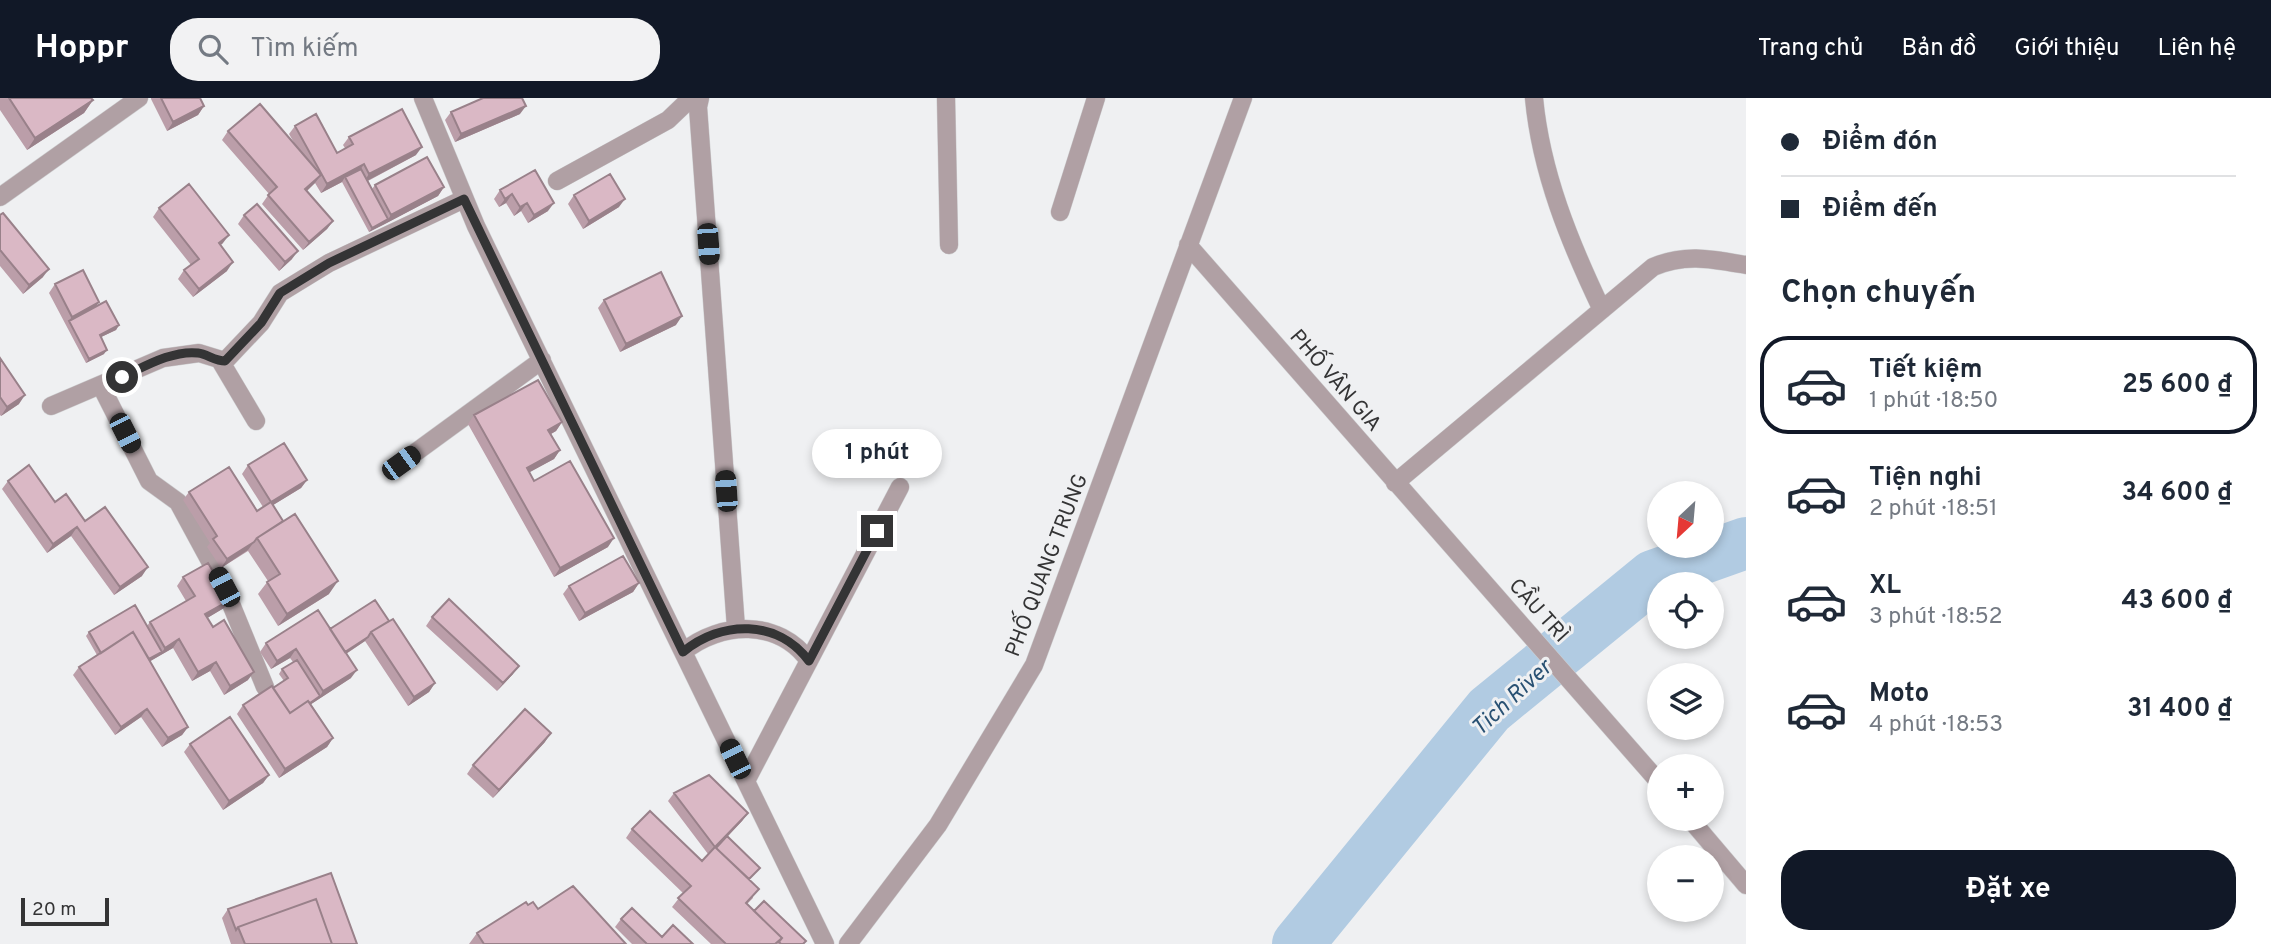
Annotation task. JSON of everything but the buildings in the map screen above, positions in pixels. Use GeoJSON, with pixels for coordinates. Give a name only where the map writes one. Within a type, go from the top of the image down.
{"type":"FeatureCollection","features":[{"type":"Feature","properties":{"kind":"street"},"geometry":{"type":"LineString","coordinates":[[0,197],[139,98]]}},
{"type":"Feature","properties":{"kind":"street"},"geometry":{"type":"LineString","coordinates":[[423,98],[464,199],[825,944]]}},
{"type":"Feature","properties":{"kind":"street"},"geometry":{"type":"LineString","coordinates":[[557,181],[668,120],[691,98]]}},
{"type":"Feature","properties":{"kind":"street"},"geometry":{"type":"LineString","coordinates":[[700,98],[698,107],[736,628]]}},
{"type":"Feature","properties":{"kind":"street"},"geometry":{"type":"LineString","coordinates":[[946,98],[949,245]]}},
{"type":"Feature","properties":{"kind":"street"},"geometry":{"type":"LineString","coordinates":[[1060,212],[1096,98]]}},
{"type":"Feature","properties":{"kind":"street","name":"PHỐ QUANG TRUNG"},"geometry":{"type":"LineString","coordinates":[[848,944],[938,825],[1034,665],[1243,98]]}},
{"type":"Feature","properties":{"kind":"street"},"geometry":{"type":"LineString","coordinates":[[1534,98],[1551,183],[1569,242],[1602,310]]}},
{"type":"Feature","properties":{"kind":"street"},"geometry":{"type":"LineString","coordinates":[[221,362],[239,349],[280,293],[329,263],[464,199]]}},
{"type":"Feature","properties":{"kind":"street","name":"PHỐ VÂN GIA"},"geometry":{"type":"LineString","coordinates":[[1188,245],[1451,545]]}},
{"type":"Feature","properties":{"kind":"street"},"geometry":{"type":"LineString","coordinates":[[1395,483],[1654,267],[1673,259],[1700,257],[1746,265]]}},
{"type":"Feature","properties":{"kind":"street"},"geometry":{"type":"LineString","coordinates":[[51,406],[163,359],[199,353],[221,362],[256,421]]}},
{"type":"Feature","properties":{"kind":"street"},"geometry":{"type":"LineString","coordinates":[[401,463],[542,360]]}},
{"type":"Feature","properties":{"kind":"street"},"geometry":{"type":"LineString","coordinates":[[101,386],[149,481],[178,502],[224,587],[265,687]]}},
{"type":"Feature","properties":{"kind":"street"},"geometry":{"type":"LineString","coordinates":[[746,781],[900,488]]}},
{"type":"Feature","properties":{"kind":"street","name":"CẦU TRÌ"},"geometry":{"type":"LineString","coordinates":[[1451,545],[1647,768]]}},
{"type":"Feature","properties":{"kind":"street"},"geometry":{"type":"LineString","coordinates":[[683,652],[699,638],[736,628],[766,630],[798,646],[809,661]]}},
{"type":"Feature","properties":{"kind":"street"},"geometry":{"type":"LineString","coordinates":[[1700,831],[1746,884]]}},
{"type":"Feature","properties":{"kind":"waterway","name":"Tich River"},"geometry":{"type":"LineString","coordinates":[[1298,944],[1489,710],[1653,576],[1746,543]]}},
{"type":"Feature","properties":{"kind":"route"},"geometry":{"type":"LineString","coordinates":[[122,377],[163,359],[187,353],[199,353],[221,362],[225,361],[261,323],[280,293],[329,263],[464,199],[683,652],[699,638],[720,631],[736,628],[766,630],[798,646],[809,661],[877,531]]}}]}
